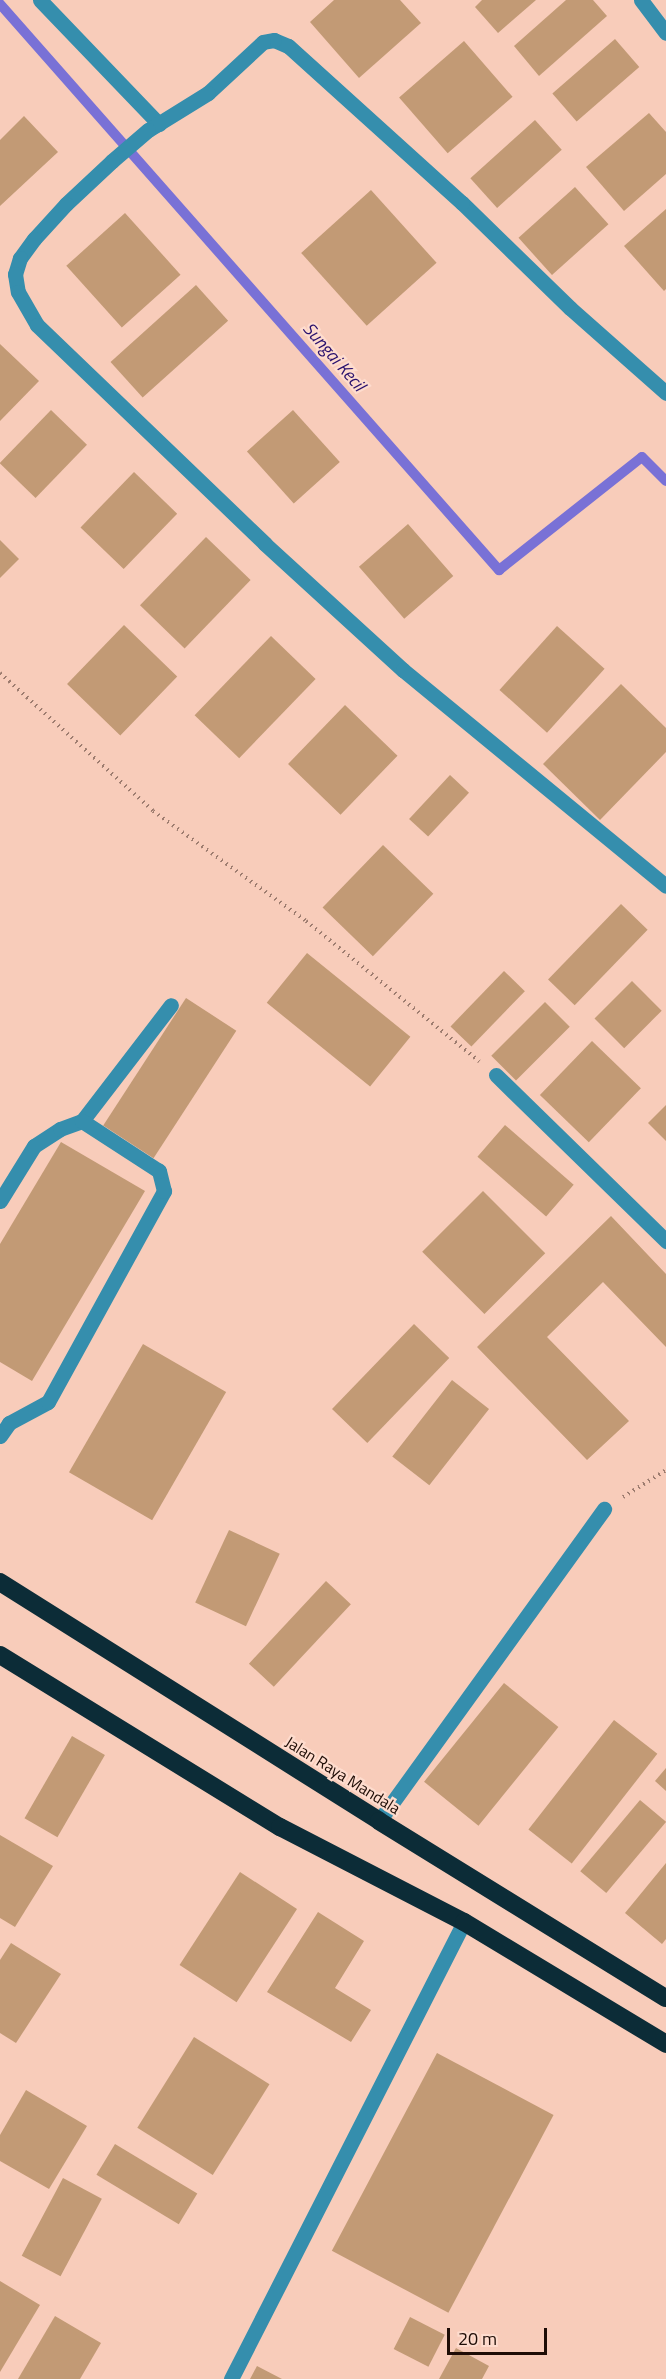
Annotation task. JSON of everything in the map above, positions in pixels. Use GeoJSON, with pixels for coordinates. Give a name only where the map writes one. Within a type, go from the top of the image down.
{"type":"FeatureCollection","features":[{"type":"Feature","properties":{"kind":"highway","name":"Jalan Raya Mandala"},"geometry":{"type":"LineString","coordinates":[[0,1582],[379,1821],[666,1998]]}},
{"type":"Feature","properties":{"kind":"highway"},"geometry":{"type":"LineString","coordinates":[[0,1654],[280,1827],[464,1922],[666,2044]]}},
{"type":"Feature","properties":{"kind":"street"},"geometry":{"type":"LineString","coordinates":[[40,0],[154,127]]}},
{"type":"Feature","properties":{"kind":"street"},"geometry":{"type":"LineString","coordinates":[[641,0],[666,33]]}},
{"type":"Feature","properties":{"kind":"street"},"geometry":{"type":"LineString","coordinates":[[666,393],[570,308],[462,202],[288,46],[274,40],[263,42],[207,93],[154,127],[112,161],[66,204],[20,258],[15,274],[18,292],[38,325],[265,544],[403,670],[666,886]]}},
{"type":"Feature","properties":{"kind":"street"},"geometry":{"type":"LineString","coordinates":[[0,1201],[34,1146],[60,1129],[82,1121],[171,1005]]}},
{"type":"Feature","properties":{"kind":"street"},"geometry":{"type":"LineString","coordinates":[[496,1075],[666,1241]]}},
{"type":"Feature","properties":{"kind":"street"},"geometry":{"type":"LineString","coordinates":[[0,1436],[9,1423],[48,1402],[164,1191],[159,1171],[82,1121]]}},
{"type":"Feature","properties":{"kind":"street"},"geometry":{"type":"LineString","coordinates":[[379,1821],[604,1509]]}},
{"type":"Feature","properties":{"kind":"street"},"geometry":{"type":"LineString","coordinates":[[231,2379],[464,1922]]}},
{"type":"Feature","properties":{"kind":"path"},"geometry":{"type":"LineString","coordinates":[[0,673],[153,811],[306,921],[496,1075]]}},
{"type":"Feature","properties":{"kind":"path"},"geometry":{"type":"LineString","coordinates":[[604,1509],[666,1470]]}},
{"type":"Feature","properties":{"kind":"building"},"geometry":{"type":"Polygon","coordinates":[[[334,0],[400,0],[421,23],[359,78],[310,22],[334,0]]]}},
{"type":"Feature","properties":{"kind":"building"},"geometry":{"type":"Polygon","coordinates":[[[482,0],[536,0],[498,33],[475,7],[482,0]]]}},
{"type":"Feature","properties":{"kind":"building"},"geometry":{"type":"Polygon","coordinates":[[[566,0],[593,0],[607,16],[539,76],[514,46],[566,0]]]}},
{"type":"Feature","properties":{"kind":"building"},"geometry":{"type":"Polygon","coordinates":[[[615,39],[639,67],[577,121],[552,93],[615,39]]]}},
{"type":"Feature","properties":{"kind":"building"},"geometry":{"type":"Polygon","coordinates":[[[464,41],[513,97],[448,153],[399,97],[464,41]]]}},
{"type":"Feature","properties":{"kind":"building"},"geometry":{"type":"Polygon","coordinates":[[[649,113],[666,132],[666,174],[624,211],[586,167],[649,113]]]}},
{"type":"Feature","properties":{"kind":"building"},"geometry":{"type":"Polygon","coordinates":[[[24,116],[58,152],[0,206],[0,140],[24,116]]]}},
{"type":"Feature","properties":{"kind":"building"},"geometry":{"type":"Polygon","coordinates":[[[535,120],[562,150],[497,208],[470,178],[535,120]]]}},
{"type":"Feature","properties":{"kind":"building"},"geometry":{"type":"Polygon","coordinates":[[[575,187],[608,224],[552,275],[519,238],[575,187]]]}},
{"type":"Feature","properties":{"kind":"building"},"geometry":{"type":"Polygon","coordinates":[[[371,190],[437,263],[367,326],[301,253],[371,190]]]}},
{"type":"Feature","properties":{"kind":"building"},"geometry":{"type":"Polygon","coordinates":[[[666,209],[666,289],[664,291],[624,246],[666,209]]]}},
{"type":"Feature","properties":{"kind":"building"},"geometry":{"type":"Polygon","coordinates":[[[125,213],[181,275],[122,328],[66,266],[125,213]]]}},
{"type":"Feature","properties":{"kind":"building"},"geometry":{"type":"Polygon","coordinates":[[[196,285],[228,321],[143,398],[111,362],[196,285]]]}},
{"type":"Feature","properties":{"kind":"building"},"geometry":{"type":"Polygon","coordinates":[[[0,344],[39,381],[0,421],[0,344]]]}},
{"type":"Feature","properties":{"kind":"building"},"geometry":{"type":"Polygon","coordinates":[[[51,410],[87,445],[36,498],[0,463],[51,410]]]}},
{"type":"Feature","properties":{"kind":"building"},"geometry":{"type":"Polygon","coordinates":[[[293,410],[340,462],[294,504],[247,451],[293,410]]]}},
{"type":"Feature","properties":{"kind":"building"},"geometry":{"type":"Polygon","coordinates":[[[134,472],[177,514],[124,569],[81,527],[134,472]]]}},
{"type":"Feature","properties":{"kind":"building"},"geometry":{"type":"Polygon","coordinates":[[[408,524],[453,576],[404,619],[359,567],[408,524]]]}},
{"type":"Feature","properties":{"kind":"building"},"geometry":{"type":"Polygon","coordinates":[[[206,537],[251,580],[185,648],[140,605],[206,537]]]}},
{"type":"Feature","properties":{"kind":"building"},"geometry":{"type":"Polygon","coordinates":[[[0,540],[19,559],[0,578],[0,540]]]}},
{"type":"Feature","properties":{"kind":"building"},"geometry":{"type":"Polygon","coordinates":[[[124,625],[177,676],[120,735],[67,684],[124,625]]]}},
{"type":"Feature","properties":{"kind":"building"},"geometry":{"type":"Polygon","coordinates":[[[557,626],[605,669],[547,733],[499,690],[557,626]]]}},
{"type":"Feature","properties":{"kind":"building"},"geometry":{"type":"Polygon","coordinates":[[[271,636],[316,679],[239,758],[195,715],[271,636]]]}},
{"type":"Feature","properties":{"kind":"building"},"geometry":{"type":"Polygon","coordinates":[[[621,684],[666,728],[666,752],[600,820],[543,764],[621,684]]]}},
{"type":"Feature","properties":{"kind":"building"},"geometry":{"type":"Polygon","coordinates":[[[345,705],[398,756],[341,815],[288,764],[345,705]]]}},
{"type":"Feature","properties":{"kind":"building"},"geometry":{"type":"Polygon","coordinates":[[[450,775],[469,793],[428,837],[409,819],[450,775]]]}},
{"type":"Feature","properties":{"kind":"building"},"geometry":{"type":"Polygon","coordinates":[[[383,845],[433,894],[373,956],[323,908],[383,845]]]}},
{"type":"Feature","properties":{"kind":"building"},"geometry":{"type":"Polygon","coordinates":[[[621,904],[648,930],[575,1005],[548,980],[621,904]]]}},
{"type":"Feature","properties":{"kind":"building"},"geometry":{"type":"Polygon","coordinates":[[[307,953],[410,1037],[370,1086],[267,1003],[307,953]]]}},
{"type":"Feature","properties":{"kind":"building"},"geometry":{"type":"Polygon","coordinates":[[[504,971],[525,991],[471,1047],[451,1026],[504,971]]]}},
{"type":"Feature","properties":{"kind":"building"},"geometry":{"type":"Polygon","coordinates":[[[632,981],[662,1011],[624,1048],[595,1018],[632,981]]]}},
{"type":"Feature","properties":{"kind":"building"},"geometry":{"type":"Polygon","coordinates":[[[186,998],[236,1031],[154,1158],[103,1125],[186,998]]]}},
{"type":"Feature","properties":{"kind":"building"},"geometry":{"type":"Polygon","coordinates":[[[545,1002],[570,1027],[516,1080],[491,1056],[545,1002]]]}},
{"type":"Feature","properties":{"kind":"building"},"geometry":{"type":"Polygon","coordinates":[[[592,1041],[641,1088],[589,1142],[540,1095],[592,1041]]]}},
{"type":"Feature","properties":{"kind":"building"},"geometry":{"type":"Polygon","coordinates":[[[666,1105],[666,1141],[648,1123],[666,1105]]]}},
{"type":"Feature","properties":{"kind":"building"},"geometry":{"type":"Polygon","coordinates":[[[505,1125],[574,1185],[546,1216],[477,1157],[505,1125]]]}},
{"type":"Feature","properties":{"kind":"building"},"geometry":{"type":"Polygon","coordinates":[[[61,1142],[145,1191],[32,1381],[0,1362],[0,1244],[61,1142]]]}},
{"type":"Feature","properties":{"kind":"building"},"geometry":{"type":"Polygon","coordinates":[[[483,1191],[545,1253],[484,1314],[422,1252],[483,1191]]]}},
{"type":"Feature","properties":{"kind":"building"},"geometry":{"type":"Polygon","coordinates":[[[611,1216],[666,1274],[666,1347],[603,1282],[547,1337],[629,1421],[587,1460],[477,1347],[611,1216]]]}},
{"type":"Feature","properties":{"kind":"building"},"geometry":{"type":"Polygon","coordinates":[[[414,1324],[449,1358],[367,1443],[332,1409],[414,1324]]]}},
{"type":"Feature","properties":{"kind":"building"},"geometry":{"type":"Polygon","coordinates":[[[143,1344],[226,1392],[152,1520],[69,1472],[143,1344]]]}},
{"type":"Feature","properties":{"kind":"building"},"geometry":{"type":"Polygon","coordinates":[[[452,1380],[489,1409],[429,1485],[392,1456],[452,1380]]]}},
{"type":"Feature","properties":{"kind":"building"},"geometry":{"type":"Polygon","coordinates":[[[229,1530],[280,1554],[246,1626],[195,1603],[229,1530]]]}},
{"type":"Feature","properties":{"kind":"building"},"geometry":{"type":"Polygon","coordinates":[[[326,1581],[351,1604],[274,1687],[249,1664],[326,1581]]]}},
{"type":"Feature","properties":{"kind":"building"},"geometry":{"type":"Polygon","coordinates":[[[504,1683],[558,1727],[478,1826],[424,1782],[504,1683]]]}},
{"type":"Feature","properties":{"kind":"building"},"geometry":{"type":"Polygon","coordinates":[[[614,1720],[657,1754],[572,1863],[528,1830],[614,1720]]]}},
{"type":"Feature","properties":{"kind":"building"},"geometry":{"type":"Polygon","coordinates":[[[72,1736],[105,1755],[57,1837],[24,1818],[72,1736]]]}},
{"type":"Feature","properties":{"kind":"building"},"geometry":{"type":"Polygon","coordinates":[[[666,1768],[666,1791],[655,1781],[666,1768]]]}},
{"type":"Feature","properties":{"kind":"building"},"geometry":{"type":"Polygon","coordinates":[[[640,1800],[666,1822],[606,1893],[580,1871],[640,1800]]]}},
{"type":"Feature","properties":{"kind":"building"},"geometry":{"type":"Polygon","coordinates":[[[0,1835],[53,1866],[15,1927],[0,1918],[0,1835]]]}},
{"type":"Feature","properties":{"kind":"building"},"geometry":{"type":"Polygon","coordinates":[[[666,1863],[666,1939],[662,1944],[625,1913],[666,1863]]]}},
{"type":"Feature","properties":{"kind":"building"},"geometry":{"type":"Polygon","coordinates":[[[240,1872],[297,1909],[237,2002],[180,1965],[240,1872]]]}},
{"type":"Feature","properties":{"kind":"building"},"geometry":{"type":"Polygon","coordinates":[[[318,1912],[364,1941],[335,1988],[371,2010],[351,2042],[267,1992],[318,1912]]]}},
{"type":"Feature","properties":{"kind":"building"},"geometry":{"type":"Polygon","coordinates":[[[11,1943],[61,1974],[16,2043],[0,2033],[0,1960],[11,1943]]]}},
{"type":"Feature","properties":{"kind":"building"},"geometry":{"type":"Polygon","coordinates":[[[194,2037],[269,2084],[213,2175],[137,2128],[194,2037]]]}},
{"type":"Feature","properties":{"kind":"building"},"geometry":{"type":"Polygon","coordinates":[[[437,2053],[554,2115],[448,2313],[332,2251],[437,2053]]]}},
{"type":"Feature","properties":{"kind":"building"},"geometry":{"type":"Polygon","coordinates":[[[26,2090],[87,2126],[49,2189],[0,2161],[0,2135],[26,2090]]]}},
{"type":"Feature","properties":{"kind":"building"},"geometry":{"type":"Polygon","coordinates":[[[115,2144],[197,2193],[179,2224],[96,2175],[115,2144]]]}},
{"type":"Feature","properties":{"kind":"building"},"geometry":{"type":"Polygon","coordinates":[[[63,2178],[102,2199],[61,2276],[22,2256],[63,2178]]]}},
{"type":"Feature","properties":{"kind":"building"},"geometry":{"type":"Polygon","coordinates":[[[0,2281],[40,2305],[0,2372],[0,2281]]]}},
{"type":"Feature","properties":{"kind":"building"},"geometry":{"type":"Polygon","coordinates":[[[55,2316],[101,2343],[80,2379],[18,2379],[55,2316]]]}},
{"type":"Feature","properties":{"kind":"building"},"geometry":{"type":"Polygon","coordinates":[[[410,2317],[445,2335],[428,2367],[394,2349],[410,2317]]]}},
{"type":"Feature","properties":{"kind":"building"},"geometry":{"type":"Polygon","coordinates":[[[456,2348],[489,2366],[482,2379],[439,2379],[456,2348]]]}},
{"type":"Feature","properties":{"kind":"building"},"geometry":{"type":"Polygon","coordinates":[[[257,2366],[282,2379],[250,2379],[257,2366]]]}},
{"type":"Feature","properties":{"kind":"waterway","name":"Sungai Kecil"},"geometry":{"type":"LineString","coordinates":[[0,4],[499,570],[642,457],[666,481]]}}]}
